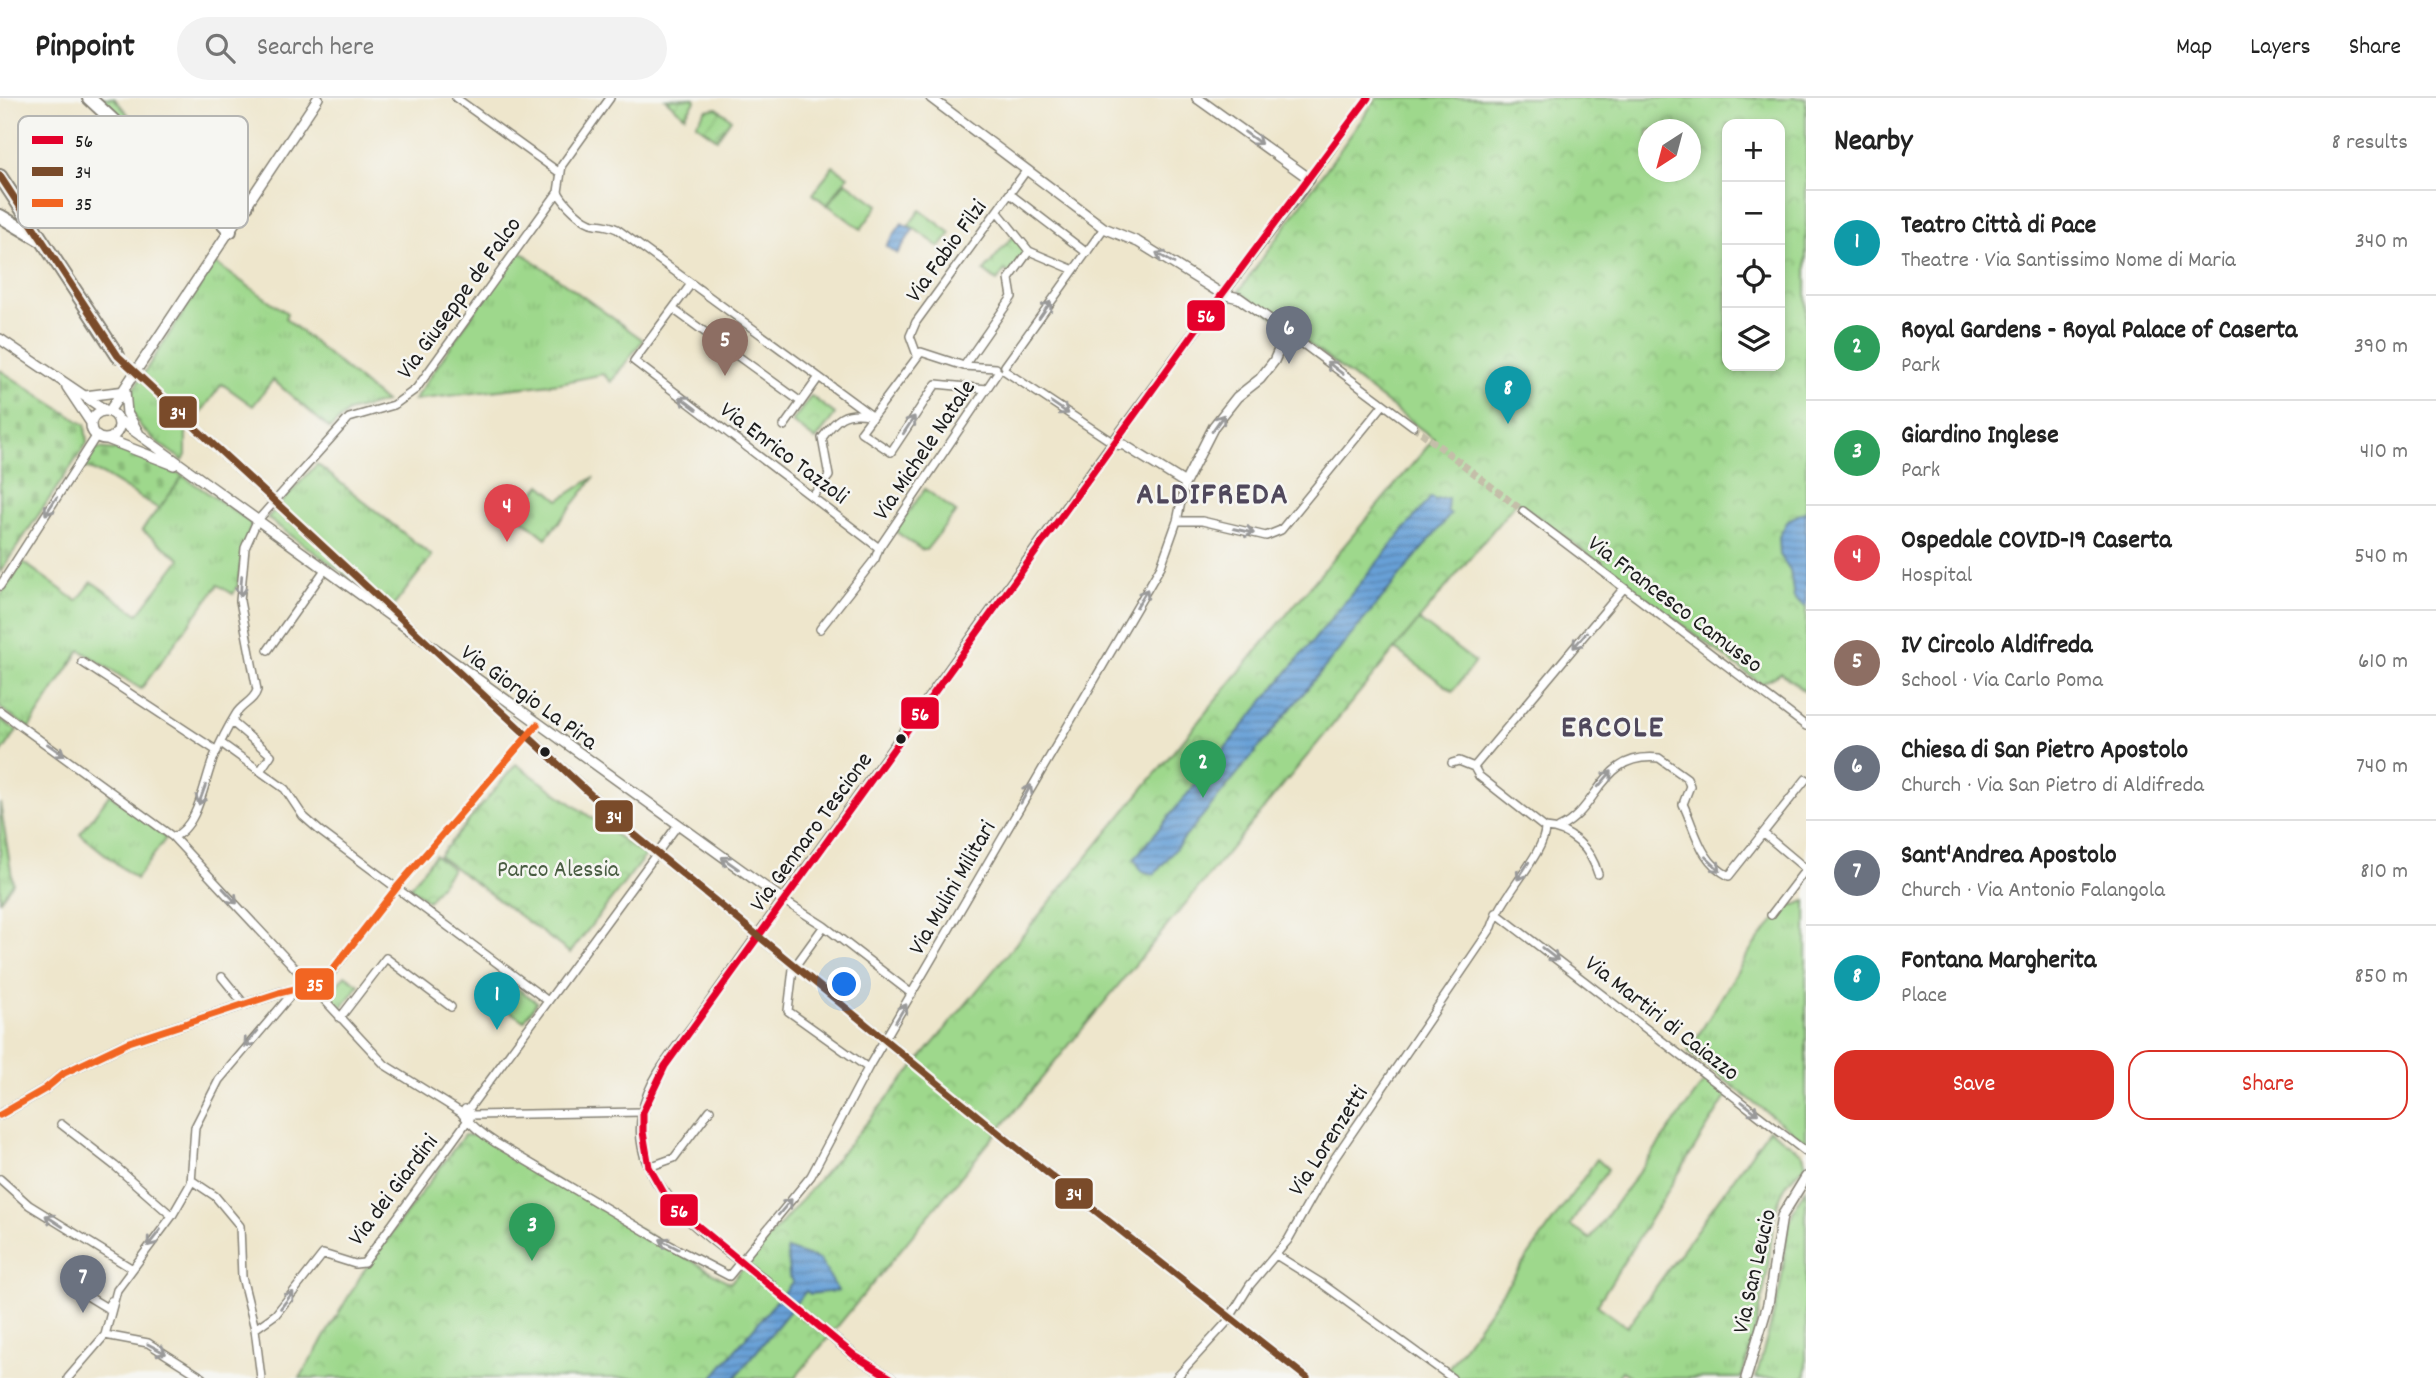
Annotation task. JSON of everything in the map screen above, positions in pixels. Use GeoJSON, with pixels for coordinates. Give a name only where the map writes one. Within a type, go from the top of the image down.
{"type":"FeatureCollection","features":[{"type":"Feature","properties":{"kind":"highway"},"geometry":{"type":"LineString","coordinates":[[95,103],[109,116]]}},
{"type":"Feature","properties":{"kind":"highway"},"geometry":{"type":"LineString","coordinates":[[1,177],[18,203]]}},
{"type":"Feature","properties":{"kind":"highway"},"geometry":{"type":"LineString","coordinates":[[0,216],[18,226]]}},
{"type":"Feature","properties":{"kind":"highway"},"geometry":{"type":"LineString","coordinates":[[21,228],[42,240]]}},
{"type":"Feature","properties":{"kind":"highway"},"geometry":{"type":"LineString","coordinates":[[34,228],[118,356]]}},
{"type":"Feature","properties":{"kind":"street"},"geometry":{"type":"LineString","coordinates":[[248,203],[318,98]]}},
{"type":"Feature","properties":{"kind":"street"},"geometry":{"type":"LineString","coordinates":[[456,98],[560,173]]}},
{"type":"Feature","properties":{"kind":"street"},"geometry":{"type":"LineString","coordinates":[[610,98],[562,164],[558,192],[564,202],[594,225],[608,225],[617,229],[872,416]]}},
{"type":"Feature","properties":{"kind":"street"},"geometry":{"type":"LineString","coordinates":[[932,98],[1104,228],[1138,242],[1222,294],[1239,298],[1413,426]]}},
{"type":"Feature","properties":{"kind":"street"},"geometry":{"type":"LineString","coordinates":[[1197,98],[1310,179],[1368,98]]}},
{"type":"Feature","properties":{"kind":"street","name":"Via Fabio Filzi"},"geometry":{"type":"LineString","coordinates":[[917,355],[910,336],[916,322],[1026,171]]}},
{"type":"Feature","properties":{"kind":"street","name":"Via Gennaro Tescione"},"geometry":{"type":"LineString","coordinates":[[772,1286],[669,1202],[649,1167],[645,1154],[643,1112],[664,1066],[1200,324],[1310,179]]}},
{"type":"Feature","properties":{"kind":"street","name":"Via Giuseppe de Falco"},"geometry":{"type":"LineString","coordinates":[[257,521],[349,418],[394,405],[411,394],[558,192]]}},
{"type":"Feature","properties":{"kind":"street"},"geometry":{"type":"LineString","coordinates":[[1010,194],[1087,253]]}},
{"type":"Feature","properties":{"kind":"street"},"geometry":{"type":"LineString","coordinates":[[997,211],[1029,251],[1074,270]]}},
{"type":"Feature","properties":{"kind":"street"},"geometry":{"type":"LineString","coordinates":[[91,423],[113,414],[125,391],[232,228]]}},
{"type":"Feature","properties":{"kind":"street","name":"Via Michele Natale"},"geometry":{"type":"LineString","coordinates":[[820,629],[876,559],[879,548],[987,389],[1104,228]]}},
{"type":"Feature","properties":{"kind":"street"},"geometry":{"type":"LineString","coordinates":[[964,366],[1012,298],[1009,279],[1029,251]]}},
{"type":"Feature","properties":{"kind":"street"},"geometry":{"type":"LineString","coordinates":[[691,284],[673,309],[801,402]]}},
{"type":"Feature","properties":{"kind":"street","name":"Via Enrico Tazzoli"},"geometry":{"type":"LineString","coordinates":[[673,309],[634,361],[879,548]]}},
{"type":"Feature","properties":{"kind":"street"},"geometry":{"type":"LineString","coordinates":[[987,389],[936,384],[891,452],[860,432],[917,355],[925,352],[964,366],[1001,369],[1115,444],[1124,445],[1185,483],[1214,426],[1237,397],[1260,379],[1274,361],[1287,332]]}},
{"type":"Feature","properties":{"kind":"street","name":"Via Giorgio La Pira"},"geometry":{"type":"LineString","coordinates":[[0,339],[113,414],[537,726],[783,900]]}},
{"type":"Feature","properties":{"kind":"street"},"geometry":{"type":"LineString","coordinates":[[784,426],[819,377]]}},
{"type":"Feature","properties":{"kind":"street"},"geometry":{"type":"LineString","coordinates":[[0,586],[95,438],[91,423],[64,383]]}},
{"type":"Feature","properties":{"kind":"street"},"geometry":{"type":"LineString","coordinates":[[83,396],[125,391]]}},
{"type":"Feature","properties":{"kind":"street","name":"Via Giorgio La Pira"},"geometry":{"type":"LineString","coordinates":[[125,391],[127,413],[143,438]]}},
{"type":"Feature","properties":{"kind":"street"},"geometry":{"type":"LineString","coordinates":[[1177,521],[1202,521],[1266,536],[1281,530],[1382,405]]}},
{"type":"Feature","properties":{"kind":"street"},"geometry":{"type":"LineString","coordinates":[[812,497],[829,476],[822,438],[838,416],[852,412],[872,416]]}},
{"type":"Feature","properties":{"kind":"street"},"geometry":{"type":"LineString","coordinates":[[107,439],[117,430],[113,414]]}},
{"type":"Feature","properties":{"kind":"street","name":"Via Giorgio La Pira"},"geometry":{"type":"LineString","coordinates":[[95,438],[135,447],[191,473]]}},
{"type":"Feature","properties":{"kind":"street","name":"Via Mulini Militari"},"geometry":{"type":"LineString","coordinates":[[467,1114],[473,1128],[496,1143],[660,1240],[729,1276],[811,1176],[868,1068],[1161,566],[1177,521],[1185,483]]}},
{"type":"Feature","properties":{"kind":"street","name":"Via Francesco Camusso"},"geometry":{"type":"LineString","coordinates":[[1524,512],[1806,726]]}},
{"type":"Feature","properties":{"kind":"street"},"geometry":{"type":"LineString","coordinates":[[173,837],[180,834],[197,809],[217,751],[224,746],[232,722],[257,690],[240,601],[245,548],[257,521]]}},
{"type":"Feature","properties":{"kind":"street"},"geometry":{"type":"LineString","coordinates":[[268,650],[324,571]]}},
{"type":"Feature","properties":{"kind":"street"},"geometry":{"type":"LineString","coordinates":[[1474,767],[1624,588]]}},
{"type":"Feature","properties":{"kind":"street"},"geometry":{"type":"LineString","coordinates":[[82,662],[217,751]]}},
{"type":"Feature","properties":{"kind":"street"},"geometry":{"type":"LineString","coordinates":[[0,711],[173,837],[385,1065],[467,1114],[643,1112]]}},
{"type":"Feature","properties":{"kind":"street"},"geometry":{"type":"LineString","coordinates":[[232,722],[271,755],[260,771]]}},
{"type":"Feature","properties":{"kind":"street"},"geometry":{"type":"LineString","coordinates":[[0,1115],[45,1089],[64,1073],[97,1057],[149,1035],[244,1004],[312,987],[330,975],[398,886],[537,726]]}},
{"type":"Feature","properties":{"kind":"street"},"geometry":{"type":"LineString","coordinates":[[224,746],[285,789],[303,816],[320,831],[398,886],[424,910],[548,1001]]}},
{"type":"Feature","properties":{"kind":"street"},"geometry":{"type":"LineString","coordinates":[[1452,762],[1459,761],[1474,767],[1479,776],[1545,828],[1559,828],[1574,817],[1610,773],[1629,760],[1659,758],[1687,778],[1690,786],[1683,804],[1704,856],[1718,871],[1728,876],[1806,779]]}},
{"type":"Feature","properties":{"kind":"street"},"geometry":{"type":"LineString","coordinates":[[467,1114],[677,826]]}},
{"type":"Feature","properties":{"kind":"street","name":"Via Lorenzetti"},"geometry":{"type":"LineString","coordinates":[[1175,1378],[1227,1322],[1250,1285],[1276,1255],[1330,1165],[1492,927],[1496,913],[1542,842],[1545,828]]}},
{"type":"Feature","properties":{"kind":"street"},"geometry":{"type":"LineString","coordinates":[[1559,828],[1589,852],[1598,874]]}},
{"type":"Feature","properties":{"kind":"street"},"geometry":{"type":"LineString","coordinates":[[1763,833],[1806,869],[1772,915]]}},
{"type":"Feature","properties":{"kind":"street"},"geometry":{"type":"LineString","coordinates":[[783,900],[824,926],[912,995]]}},
{"type":"Feature","properties":{"kind":"street","name":"Via Martiri di Caiazzo"},"geometry":{"type":"LineString","coordinates":[[1496,913],[1806,1152]]}},
{"type":"Feature","properties":{"kind":"street"},"geometry":{"type":"LineString","coordinates":[[824,926],[793,969],[788,1011],[868,1068]]}},
{"type":"Feature","properties":{"kind":"street"},"geometry":{"type":"LineString","coordinates":[[340,1018],[386,958],[450,1007]]}},
{"type":"Feature","properties":{"kind":"street"},"geometry":{"type":"LineString","coordinates":[[222,977],[244,1004]]}},
{"type":"Feature","properties":{"kind":"street"},"geometry":{"type":"LineString","coordinates":[[79,1291],[107,1308],[131,1269],[172,1216],[191,1180],[192,1139],[210,1095],[239,1054],[296,989]]}},
{"type":"Feature","properties":{"kind":"street"},"geometry":{"type":"LineString","coordinates":[[649,1167],[674,1158],[710,1110]]}},
{"type":"Feature","properties":{"kind":"street","name":"Via dei Giardini"},"geometry":{"type":"LineString","coordinates":[[256,1329],[276,1314],[323,1254],[355,1264],[364,1263],[467,1114]]}},
{"type":"Feature","properties":{"kind":"street"},"geometry":{"type":"LineString","coordinates":[[61,1124],[116,1166],[172,1216]]}},
{"type":"Feature","properties":{"kind":"street","name":"Via San Leucio"},"geometry":{"type":"LineString","coordinates":[[1746,1378],[1768,1304],[1783,1216],[1806,1177]]}},
{"type":"Feature","properties":{"kind":"street"},"geometry":{"type":"LineString","coordinates":[[0,1179],[29,1205],[74,1234],[76,1232],[84,1236],[131,1269]]}},
{"type":"Feature","properties":{"kind":"street"},"geometry":{"type":"LineString","coordinates":[[191,1180],[215,1196],[240,1226],[242,1277],[256,1329],[261,1378]]}},
{"type":"Feature","properties":{"kind":"street"},"geometry":{"type":"LineString","coordinates":[[1276,1255],[1321,1283],[1452,1378]]}},
{"type":"Feature","properties":{"kind":"street"},"geometry":{"type":"LineString","coordinates":[[68,1378],[105,1335],[114,1297]]}},
{"type":"Feature","properties":{"kind":"street"},"geometry":{"type":"LineString","coordinates":[[809,1318],[855,1356],[891,1378]]}},
{"type":"Feature","properties":{"kind":"street"},"geometry":{"type":"LineString","coordinates":[[105,1335],[148,1343],[203,1378]]}},
{"type":"Feature","properties":{"kind":"green space"},"geometry":{"type":"Polygon","coordinates":[[[96,98],[114,98],[130,116],[115,116],[96,98]]]}},
{"type":"Feature","properties":{"kind":"green space"},"geometry":{"type":"Polygon","coordinates":[[[694,98],[695,101],[685,116],[665,99],[694,98]]]}},
{"type":"Feature","properties":{"kind":"green space"},"geometry":{"type":"Polygon","coordinates":[[[1377,98],[1806,98],[1806,692],[1781,673],[1761,684],[1517,501],[795,1378],[300,1378],[363,1272],[464,1135],[480,1136],[730,1283],[908,1074],[1434,439],[1239,291],[1377,98]]]}},
{"type":"Feature","properties":{"kind":"green space"},"geometry":{"type":"Polygon","coordinates":[[[717,108],[731,119],[717,139],[696,124],[706,110],[717,108]]]}},
{"type":"Feature","properties":{"kind":"green space"},"geometry":{"type":"Polygon","coordinates":[[[833,166],[848,176],[827,205],[813,194],[833,166]]]}},
{"type":"Feature","properties":{"kind":"green space"},"geometry":{"type":"Polygon","coordinates":[[[846,182],[878,205],[861,229],[828,205],[846,182]]]}},
{"type":"Feature","properties":{"kind":"green space"},"geometry":{"type":"Polygon","coordinates":[[[920,210],[951,233],[940,247],[909,225],[920,210]]]}},
{"type":"Feature","properties":{"kind":"green space"},"geometry":{"type":"Polygon","coordinates":[[[1015,233],[1029,251],[1011,275],[1005,270],[997,281],[984,271],[1015,233]]]}},
{"type":"Feature","properties":{"kind":"green space"},"geometry":{"type":"Polygon","coordinates":[[[517,249],[643,340],[611,382],[603,374],[560,383],[414,400],[517,249]]]}},
{"type":"Feature","properties":{"kind":"green space"},"geometry":{"type":"Polygon","coordinates":[[[215,263],[287,313],[285,318],[385,402],[348,412],[330,429],[273,380],[253,406],[222,384],[186,433],[186,455],[183,461],[146,433],[134,415],[131,393],[215,263]]]}},
{"type":"Feature","properties":{"kind":"green space"},"geometry":{"type":"Polygon","coordinates":[[[0,370],[85,425],[87,443],[0,572],[0,370]]]}},
{"type":"Feature","properties":{"kind":"green space"},"geometry":{"type":"Polygon","coordinates":[[[811,396],[835,414],[816,440],[792,422],[811,396]]]}},
{"type":"Feature","properties":{"kind":"green space"},"geometry":{"type":"Polygon","coordinates":[[[96,448],[135,452],[183,476],[159,509],[102,474],[83,467],[96,448]]]}},
{"type":"Feature","properties":{"kind":"green space"},"geometry":{"type":"Polygon","coordinates":[[[317,464],[432,556],[392,608],[267,518],[317,464]]]}},
{"type":"Feature","properties":{"kind":"green space"},"geometry":{"type":"Polygon","coordinates":[[[183,476],[252,523],[243,549],[238,585],[233,594],[218,585],[141,689],[80,650],[29,728],[0,708],[0,596],[23,562],[77,601],[92,582],[138,614],[180,559],[142,530],[183,476]]]}},
{"type":"Feature","properties":{"kind":"green space"},"geometry":{"type":"Polygon","coordinates":[[[594,477],[546,538],[516,514],[541,485],[559,500],[594,477]]]}},
{"type":"Feature","properties":{"kind":"green space"},"geometry":{"type":"Polygon","coordinates":[[[925,489],[956,512],[926,550],[922,550],[895,531],[925,489]]]}},
{"type":"Feature","properties":{"kind":"green space"},"geometry":{"type":"Polygon","coordinates":[[[1419,620],[1475,662],[1453,691],[1395,649],[1419,620]]]}},
{"type":"Feature","properties":{"kind":"green space"},"geometry":{"type":"Polygon","coordinates":[[[0,719],[17,731],[0,755],[0,719]]]}},
{"type":"Feature","properties":{"kind":"green space","name":"Parco Alessia"},"geometry":{"type":"Polygon","coordinates":[[[516,764],[645,856],[570,953],[439,856],[516,764]]]}},
{"type":"Feature","properties":{"kind":"green space"},"geometry":{"type":"Polygon","coordinates":[[[110,794],[166,838],[136,879],[80,834],[110,794]]]}},
{"type":"Feature","properties":{"kind":"green space"},"geometry":{"type":"Polygon","coordinates":[[[0,803],[13,883],[0,900],[0,803]]]}},
{"type":"Feature","properties":{"kind":"green space"},"geometry":{"type":"Polygon","coordinates":[[[435,855],[452,869],[428,901],[410,887],[435,855]]]}},
{"type":"Feature","properties":{"kind":"green space"},"geometry":{"type":"Polygon","coordinates":[[[1806,901],[1806,1142],[1688,1052],[1753,946],[1785,908],[1806,901]]]}},
{"type":"Feature","properties":{"kind":"green space"},"geometry":{"type":"Polygon","coordinates":[[[345,975],[359,985],[339,1011],[327,997],[345,975]]]}},
{"type":"Feature","properties":{"kind":"green space"},"geometry":{"type":"Polygon","coordinates":[[[508,982],[537,1002],[524,1021],[495,1001],[508,982]]]}},
{"type":"Feature","properties":{"kind":"green space"},"geometry":{"type":"Polygon","coordinates":[[[1707,1078],[1728,1094],[1597,1305],[1627,1327],[1769,1129],[1803,1154],[1806,1166],[1794,1176],[1779,1200],[1759,1313],[1741,1378],[1632,1378],[1622,1371],[1617,1378],[1455,1378],[1445,1373],[1597,1159],[1608,1169],[1570,1225],[1590,1239],[1707,1078]]]}},
{"type":"Feature","properties":{"kind":"green space"},"geometry":{"type":"Polygon","coordinates":[[[1806,1189],[1806,1378],[1756,1378],[1779,1294],[1789,1223],[1806,1189]]]}},
{"type":"Feature","properties":{"kind":"water"},"geometry":{"type":"Polygon","coordinates":[[[902,223],[913,230],[897,254],[886,246],[902,223]]]}},
{"type":"Feature","properties":{"kind":"water"},"geometry":{"type":"Polygon","coordinates":[[[1431,497],[1435,500],[1448,498],[1447,511],[1451,514],[1154,875],[1142,871],[1134,859],[1431,497]]]}},
{"type":"Feature","properties":{"kind":"water"},"geometry":{"type":"Polygon","coordinates":[[[1806,511],[1806,607],[1794,598],[1790,570],[1780,555],[1779,537],[1788,520],[1806,511]]]}},
{"type":"Feature","properties":{"kind":"water"},"geometry":{"type":"Polygon","coordinates":[[[787,1249],[820,1260],[838,1291],[810,1294],[806,1291],[735,1378],[712,1378],[793,1281],[789,1277],[787,1249]]]}},
{"type":"Feature","properties":{"kind":"tunnel"},"geometry":{"type":"LineString","coordinates":[[118,356],[413,630]]}},
{"type":"Feature","properties":{"kind":"tunnel"},"geometry":{"type":"LineString","coordinates":[[1413,426],[1523,511]]}},
{"type":"Feature","properties":{"kind":"tunnel"},"geometry":{"type":"LineString","coordinates":[[442,656],[630,831],[1045,1171],[1307,1378]]}},
{"type":"Feature","properties":{"kind":"tunnel"},"geometry":{"type":"LineString","coordinates":[[772,1286],[809,1318]]}},
{"type":"Feature","properties":{"kind":"transit line","name":"56"},"geometry":{"type":"LineString","coordinates":[[891,1378],[855,1356],[669,1202],[649,1167],[643,1132],[643,1112],[665,1066],[1200,324],[1368,98]]}},
{"type":"Feature","properties":{"kind":"transit line","name":"34"},"geometry":{"type":"LineString","coordinates":[[0,176],[18,203]]}},
{"type":"Feature","properties":{"kind":"transit line","name":"34"},"geometry":{"type":"LineString","coordinates":[[34,228],[118,356],[630,831],[1045,1171],[1307,1378]]}},
{"type":"Feature","properties":{"kind":"transit line","name":"35"},"geometry":{"type":"LineString","coordinates":[[0,1115],[45,1089],[64,1073],[129,1042],[279,993],[323,982],[398,886],[537,725]]}},
{"type":"Feature","properties":{"kind":"place","name":"Chiesa di San Pietro Apostolo"},"geometry":{"type":"Point","coordinates":[1289,364]}},
{"type":"Feature","properties":{"kind":"place","name":"IV Circolo Aldifreda"},"geometry":{"type":"Point","coordinates":[725,376]}},
{"type":"Feature","properties":{"kind":"place","name":"Fontana Margherita"},"geometry":{"type":"Point","coordinates":[1508,424]}},
{"type":"Feature","properties":{"kind":"place","name":"Ospedale COVID-19 Caserta"},"geometry":{"type":"Point","coordinates":[507,542]}},
{"type":"Feature","properties":{"kind":"place","name":"Royal Gardens - Royal Palace of Caserta"},"geometry":{"type":"Point","coordinates":[1203,798]}},
{"type":"Feature","properties":{"kind":"place","name":"Teatro Città di Pace"},"geometry":{"type":"Point","coordinates":[497,1030]}},
{"type":"Feature","properties":{"kind":"place","name":"Giardino Inglese"},"geometry":{"type":"Point","coordinates":[532,1261]}},
{"type":"Feature","properties":{"kind":"place","name":"Sant'Andrea Apostolo"},"geometry":{"type":"Point","coordinates":[83,1313]}},
{"type":"Feature","properties":{"kind":"district","name":"ALDIFREDA"},"geometry":{"type":"Point","coordinates":[1213,492]}},
{"type":"Feature","properties":{"kind":"district","name":"ERCOLE"},"geometry":{"type":"Point","coordinates":[1613,725]}}]}
